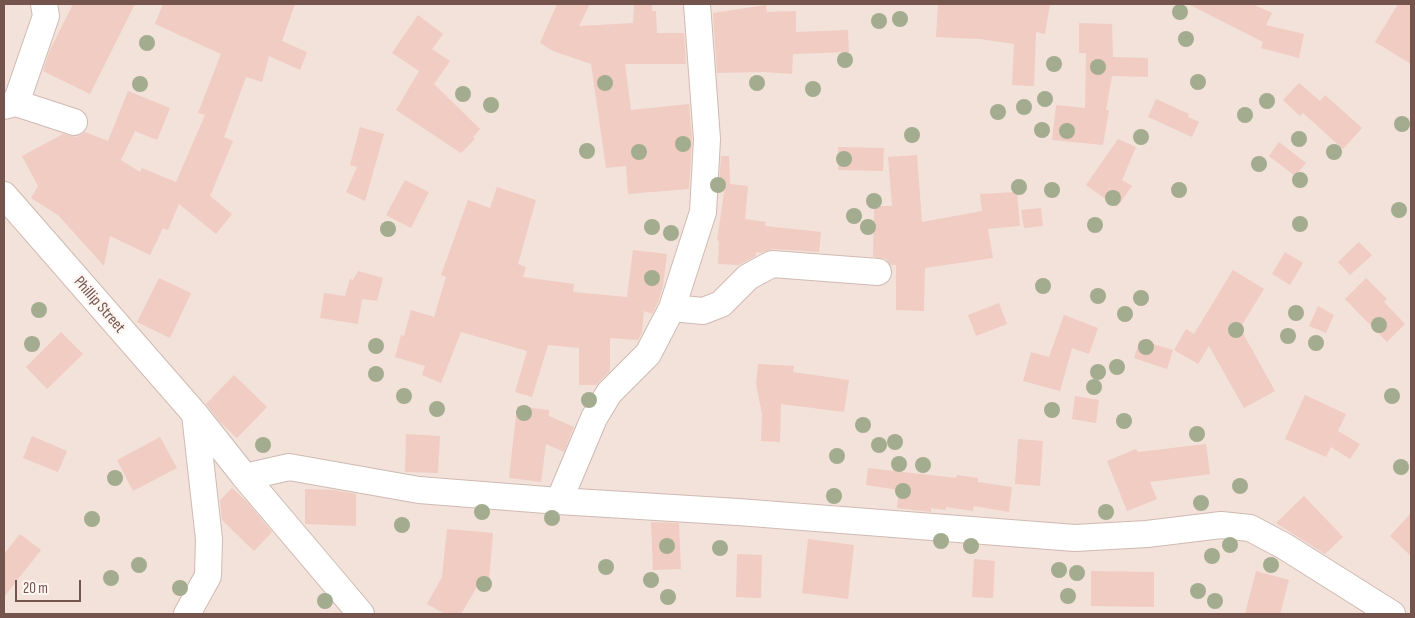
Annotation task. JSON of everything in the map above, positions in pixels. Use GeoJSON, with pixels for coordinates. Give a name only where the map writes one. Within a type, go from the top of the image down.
{"type":"FeatureCollection","features":[{"type":"Feature","properties":{"kind":"street"},"geometry":{"type":"LineString","coordinates":[[44,4],[46,16],[10,104],[74,122]]}},
{"type":"Feature","properties":{"kind":"street"},"geometry":{"type":"LineString","coordinates":[[559,501],[594,418],[609,393],[648,354],[672,308],[703,212],[707,139],[697,4]]}},
{"type":"Feature","properties":{"kind":"street","name":"Phillip Street"},"geometry":{"type":"LineString","coordinates":[[4,195],[195,414],[245,477],[361,614]]}},
{"type":"Feature","properties":{"kind":"street"},"geometry":{"type":"LineString","coordinates":[[672,308],[703,311],[721,304],[748,277],[772,264],[878,272]]}},
{"type":"Feature","properties":{"kind":"street"},"geometry":{"type":"LineString","coordinates":[[187,614],[208,576],[209,540],[195,414]]}},
{"type":"Feature","properties":{"kind":"street"},"geometry":{"type":"LineString","coordinates":[[245,477],[289,467],[418,490],[1075,538],[1147,534],[1221,525],[1250,528],[1284,546],[1392,614]]}},
{"type":"Feature","properties":{"kind":"shaded area"},"geometry":{"type":"Polygon","coordinates":[[[4,4],[1411,4],[1411,614],[4,614],[4,4]]]}},
{"type":"Feature","properties":{"kind":"building"},"geometry":{"type":"Polygon","coordinates":[[[73,4],[135,4],[90,94],[43,71],[49,52],[73,4]]]}},
{"type":"Feature","properties":{"kind":"building"},"geometry":{"type":"Polygon","coordinates":[[[163,4],[295,4],[282,41],[307,52],[300,70],[269,56],[262,82],[246,77],[224,137],[233,141],[210,196],[232,214],[216,234],[179,204],[168,230],[163,228],[150,255],[110,236],[104,266],[58,215],[31,198],[38,186],[22,156],[63,134],[77,137],[85,132],[108,141],[128,91],[170,108],[157,140],[135,131],[121,160],[140,172],[142,168],[176,182],[205,115],[198,113],[221,54],[155,24],[163,4]]]}},
{"type":"Feature","properties":{"kind":"building"},"geometry":{"type":"Polygon","coordinates":[[[557,4],[590,4],[579,26],[633,23],[634,4],[652,4],[652,11],[656,11],[657,33],[684,33],[686,64],[625,64],[631,110],[689,104],[692,139],[689,189],[628,194],[626,166],[606,168],[591,64],[553,51],[540,43],[557,4]]]}},
{"type":"Feature","properties":{"kind":"building"},"geometry":{"type":"Polygon","coordinates":[[[938,4],[1050,4],[1045,34],[1036,32],[1034,86],[1012,85],[1014,44],[980,39],[936,37],[938,4]]]}},
{"type":"Feature","properties":{"kind":"building"},"geometry":{"type":"Polygon","coordinates":[[[1188,4],[1252,4],[1272,13],[1266,25],[1304,34],[1299,58],[1261,48],[1263,42],[1188,4]]]}},
{"type":"Feature","properties":{"kind":"building"},"geometry":{"type":"Polygon","coordinates":[[[1398,4],[1411,4],[1411,64],[1375,42],[1398,4]]]}},
{"type":"Feature","properties":{"kind":"building"},"geometry":{"type":"Polygon","coordinates":[[[766,5],[767,12],[796,11],[796,32],[848,30],[849,52],[793,54],[792,74],[763,72],[717,73],[713,13],[766,5]]]}},
{"type":"Feature","properties":{"kind":"building"},"geometry":{"type":"Polygon","coordinates":[[[418,15],[443,34],[432,49],[450,61],[434,84],[480,129],[473,137],[475,139],[461,153],[396,110],[419,71],[392,53],[418,15]]]}},
{"type":"Feature","properties":{"kind":"building"},"geometry":{"type":"Polygon","coordinates":[[[1079,23],[1112,24],[1113,57],[1148,58],[1148,77],[1112,76],[1106,110],[1109,110],[1103,145],[1052,140],[1056,105],[1085,108],[1086,53],[1079,53],[1079,23]]]}},
{"type":"Feature","properties":{"kind":"building"},"geometry":{"type":"Polygon","coordinates":[[[1299,83],[1320,101],[1325,95],[1362,128],[1343,149],[1303,113],[1300,116],[1283,100],[1299,83]]]}},
{"type":"Feature","properties":{"kind":"building"},"geometry":{"type":"Polygon","coordinates":[[[1156,99],[1189,114],[1188,117],[1199,122],[1192,137],[1148,117],[1156,99]]]}},
{"type":"Feature","properties":{"kind":"building"},"geometry":{"type":"Polygon","coordinates":[[[360,127],[384,134],[365,201],[346,192],[357,167],[350,165],[360,127]]]}},
{"type":"Feature","properties":{"kind":"building"},"geometry":{"type":"Polygon","coordinates":[[[1118,139],[1136,147],[1122,180],[1132,186],[1117,207],[1086,185],[1118,139]]]}},
{"type":"Feature","properties":{"kind":"building"},"geometry":{"type":"Polygon","coordinates":[[[1279,142],[1306,163],[1295,176],[1269,156],[1279,142]]]}},
{"type":"Feature","properties":{"kind":"building"},"geometry":{"type":"Polygon","coordinates":[[[838,147],[884,148],[883,171],[838,170],[838,147]]]}},
{"type":"Feature","properties":{"kind":"building"},"geometry":{"type":"Polygon","coordinates":[[[917,155],[922,222],[982,211],[980,194],[1017,192],[1020,226],[988,229],[993,258],[925,268],[924,311],[896,310],[896,265],[891,265],[886,259],[873,257],[874,206],[892,206],[888,157],[917,155]]]}},
{"type":"Feature","properties":{"kind":"building"},"geometry":{"type":"Polygon","coordinates":[[[721,156],[729,156],[730,184],[748,186],[745,219],[766,222],[765,226],[821,232],[819,252],[773,249],[761,253],[756,252],[756,256],[739,265],[718,264],[719,241],[717,240],[725,186],[719,187],[721,156]]]}},
{"type":"Feature","properties":{"kind":"building"},"geometry":{"type":"Polygon","coordinates":[[[405,180],[429,192],[411,228],[386,215],[405,180]]]}},
{"type":"Feature","properties":{"kind":"building"},"geometry":{"type":"Polygon","coordinates":[[[497,187],[536,200],[518,264],[526,267],[523,277],[574,284],[573,292],[627,297],[633,250],[667,254],[663,286],[658,302],[652,314],[644,311],[642,333],[638,340],[610,338],[610,371],[596,385],[579,385],[579,348],[548,345],[532,397],[515,392],[527,351],[461,332],[441,383],[422,375],[425,366],[395,357],[401,335],[404,336],[411,310],[434,317],[446,277],[441,275],[468,200],[490,208],[497,187]]]}},
{"type":"Feature","properties":{"kind":"building"},"geometry":{"type":"Polygon","coordinates":[[[1041,208],[1043,226],[1024,228],[1021,210],[1041,208]]]}},
{"type":"Feature","properties":{"kind":"building"},"geometry":{"type":"Polygon","coordinates":[[[1359,242],[1372,255],[1350,275],[1338,262],[1359,242]]]}},
{"type":"Feature","properties":{"kind":"building"},"geometry":{"type":"Polygon","coordinates":[[[1285,252],[1303,263],[1290,285],[1272,274],[1285,252]]]}},
{"type":"Feature","properties":{"kind":"building"},"geometry":{"type":"Polygon","coordinates":[[[1233,270],[1264,289],[1240,328],[1275,391],[1244,408],[1209,346],[1198,364],[1174,350],[1186,329],[1194,334],[1233,270]]]}},
{"type":"Feature","properties":{"kind":"building"},"geometry":{"type":"Polygon","coordinates":[[[358,271],[383,278],[377,301],[362,299],[358,324],[320,318],[324,293],[345,296],[350,279],[353,280],[358,271]]]}},
{"type":"Feature","properties":{"kind":"building"},"geometry":{"type":"Polygon","coordinates":[[[159,278],[191,293],[170,338],[137,322],[159,278]]]}},
{"type":"Feature","properties":{"kind":"building"},"geometry":{"type":"Polygon","coordinates":[[[1366,278],[1387,299],[1384,302],[1405,324],[1387,342],[1345,299],[1366,278]]]}},
{"type":"Feature","properties":{"kind":"building"},"geometry":{"type":"Polygon","coordinates":[[[999,303],[1007,324],[976,336],[968,315],[999,303]]]}},
{"type":"Feature","properties":{"kind":"building"},"geometry":{"type":"Polygon","coordinates":[[[1318,306],[1334,315],[1326,333],[1309,326],[1318,306]]]}},
{"type":"Feature","properties":{"kind":"building"},"geometry":{"type":"Polygon","coordinates":[[[1064,315],[1098,328],[1089,354],[1072,348],[1060,391],[1023,381],[1031,352],[1049,357],[1064,315]]]}},
{"type":"Feature","properties":{"kind":"building"},"geometry":{"type":"Polygon","coordinates":[[[61,332],[83,354],[47,389],[26,367],[61,332]]]}},
{"type":"Feature","properties":{"kind":"building"},"geometry":{"type":"Polygon","coordinates":[[[1140,340],[1173,350],[1167,369],[1134,358],[1140,340]]]}},
{"type":"Feature","properties":{"kind":"building"},"geometry":{"type":"Polygon","coordinates":[[[758,364],[794,366],[793,372],[849,380],[844,412],[781,404],[780,442],[761,441],[762,414],[756,384],[758,364]]]}},
{"type":"Feature","properties":{"kind":"building"},"geometry":{"type":"Polygon","coordinates":[[[234,375],[267,407],[237,438],[220,422],[206,404],[234,375]]]}},
{"type":"Feature","properties":{"kind":"building"},"geometry":{"type":"Polygon","coordinates":[[[1305,395],[1346,414],[1338,431],[1360,444],[1350,459],[1331,447],[1326,457],[1285,439],[1305,395]]]}},
{"type":"Feature","properties":{"kind":"building"},"geometry":{"type":"Polygon","coordinates":[[[1075,396],[1099,400],[1096,423],[1072,419],[1075,396]]]}},
{"type":"Feature","properties":{"kind":"building"},"geometry":{"type":"Polygon","coordinates":[[[517,406],[549,410],[549,416],[574,427],[564,452],[546,444],[541,482],[509,478],[517,406]]]}},
{"type":"Feature","properties":{"kind":"building"},"geometry":{"type":"Polygon","coordinates":[[[406,434],[440,436],[438,473],[405,472],[406,434]]]}},
{"type":"Feature","properties":{"kind":"building"},"geometry":{"type":"Polygon","coordinates":[[[32,436],[67,451],[58,472],[23,458],[32,436]]]}},
{"type":"Feature","properties":{"kind":"building"},"geometry":{"type":"Polygon","coordinates":[[[160,437],[177,468],[133,491],[117,460],[160,437]]]}},
{"type":"Feature","properties":{"kind":"building"},"geometry":{"type":"Polygon","coordinates":[[[1018,439],[1043,441],[1040,486],[1015,484],[1018,439]]]}},
{"type":"Feature","properties":{"kind":"building"},"geometry":{"type":"Polygon","coordinates":[[[1206,444],[1210,474],[1150,482],[1157,499],[1127,511],[1107,461],[1136,449],[1138,452],[1206,444]]]}},
{"type":"Feature","properties":{"kind":"building"},"geometry":{"type":"Polygon","coordinates":[[[868,468],[956,478],[957,475],[978,478],[978,482],[1012,487],[1009,512],[974,506],[973,511],[946,507],[946,510],[931,508],[931,512],[897,508],[899,490],[866,485],[868,468]]]}},
{"type":"Feature","properties":{"kind":"building"},"geometry":{"type":"Polygon","coordinates":[[[232,488],[248,503],[272,532],[254,551],[222,520],[220,500],[232,488]]]}},
{"type":"Feature","properties":{"kind":"building"},"geometry":{"type":"Polygon","coordinates":[[[305,489],[333,490],[356,494],[356,526],[305,524],[305,489]]]}},
{"type":"Feature","properties":{"kind":"building"},"geometry":{"type":"Polygon","coordinates":[[[1304,496],[1343,537],[1325,554],[1276,523],[1304,496]]]}},
{"type":"Feature","properties":{"kind":"building"},"geometry":{"type":"Polygon","coordinates":[[[1411,513],[1411,556],[1390,536],[1411,513]]]}},
{"type":"Feature","properties":{"kind":"building"},"geometry":{"type":"Polygon","coordinates":[[[651,522],[679,523],[681,569],[653,570],[651,522]]]}},
{"type":"Feature","properties":{"kind":"building"},"geometry":{"type":"Polygon","coordinates":[[[447,529],[493,533],[489,579],[482,578],[461,614],[445,614],[427,604],[442,577],[447,529]]]}},
{"type":"Feature","properties":{"kind":"building"},"geometry":{"type":"Polygon","coordinates":[[[20,534],[41,550],[4,597],[4,554],[20,534]]]}},
{"type":"Feature","properties":{"kind":"building"},"geometry":{"type":"Polygon","coordinates":[[[808,539],[854,545],[848,599],[802,593],[808,539]]]}},
{"type":"Feature","properties":{"kind":"building"},"geometry":{"type":"Polygon","coordinates":[[[737,554],[762,555],[761,598],[736,597],[737,554]]]}},
{"type":"Feature","properties":{"kind":"building"},"geometry":{"type":"Polygon","coordinates":[[[974,559],[995,561],[993,598],[972,597],[974,559]]]}},
{"type":"Feature","properties":{"kind":"building"},"geometry":{"type":"Polygon","coordinates":[[[1091,571],[1154,572],[1154,607],[1091,606],[1091,571]]]}},
{"type":"Feature","properties":{"kind":"building"},"geometry":{"type":"Polygon","coordinates":[[[1256,571],[1289,580],[1280,614],[1245,614],[1256,571]]]}}]}
